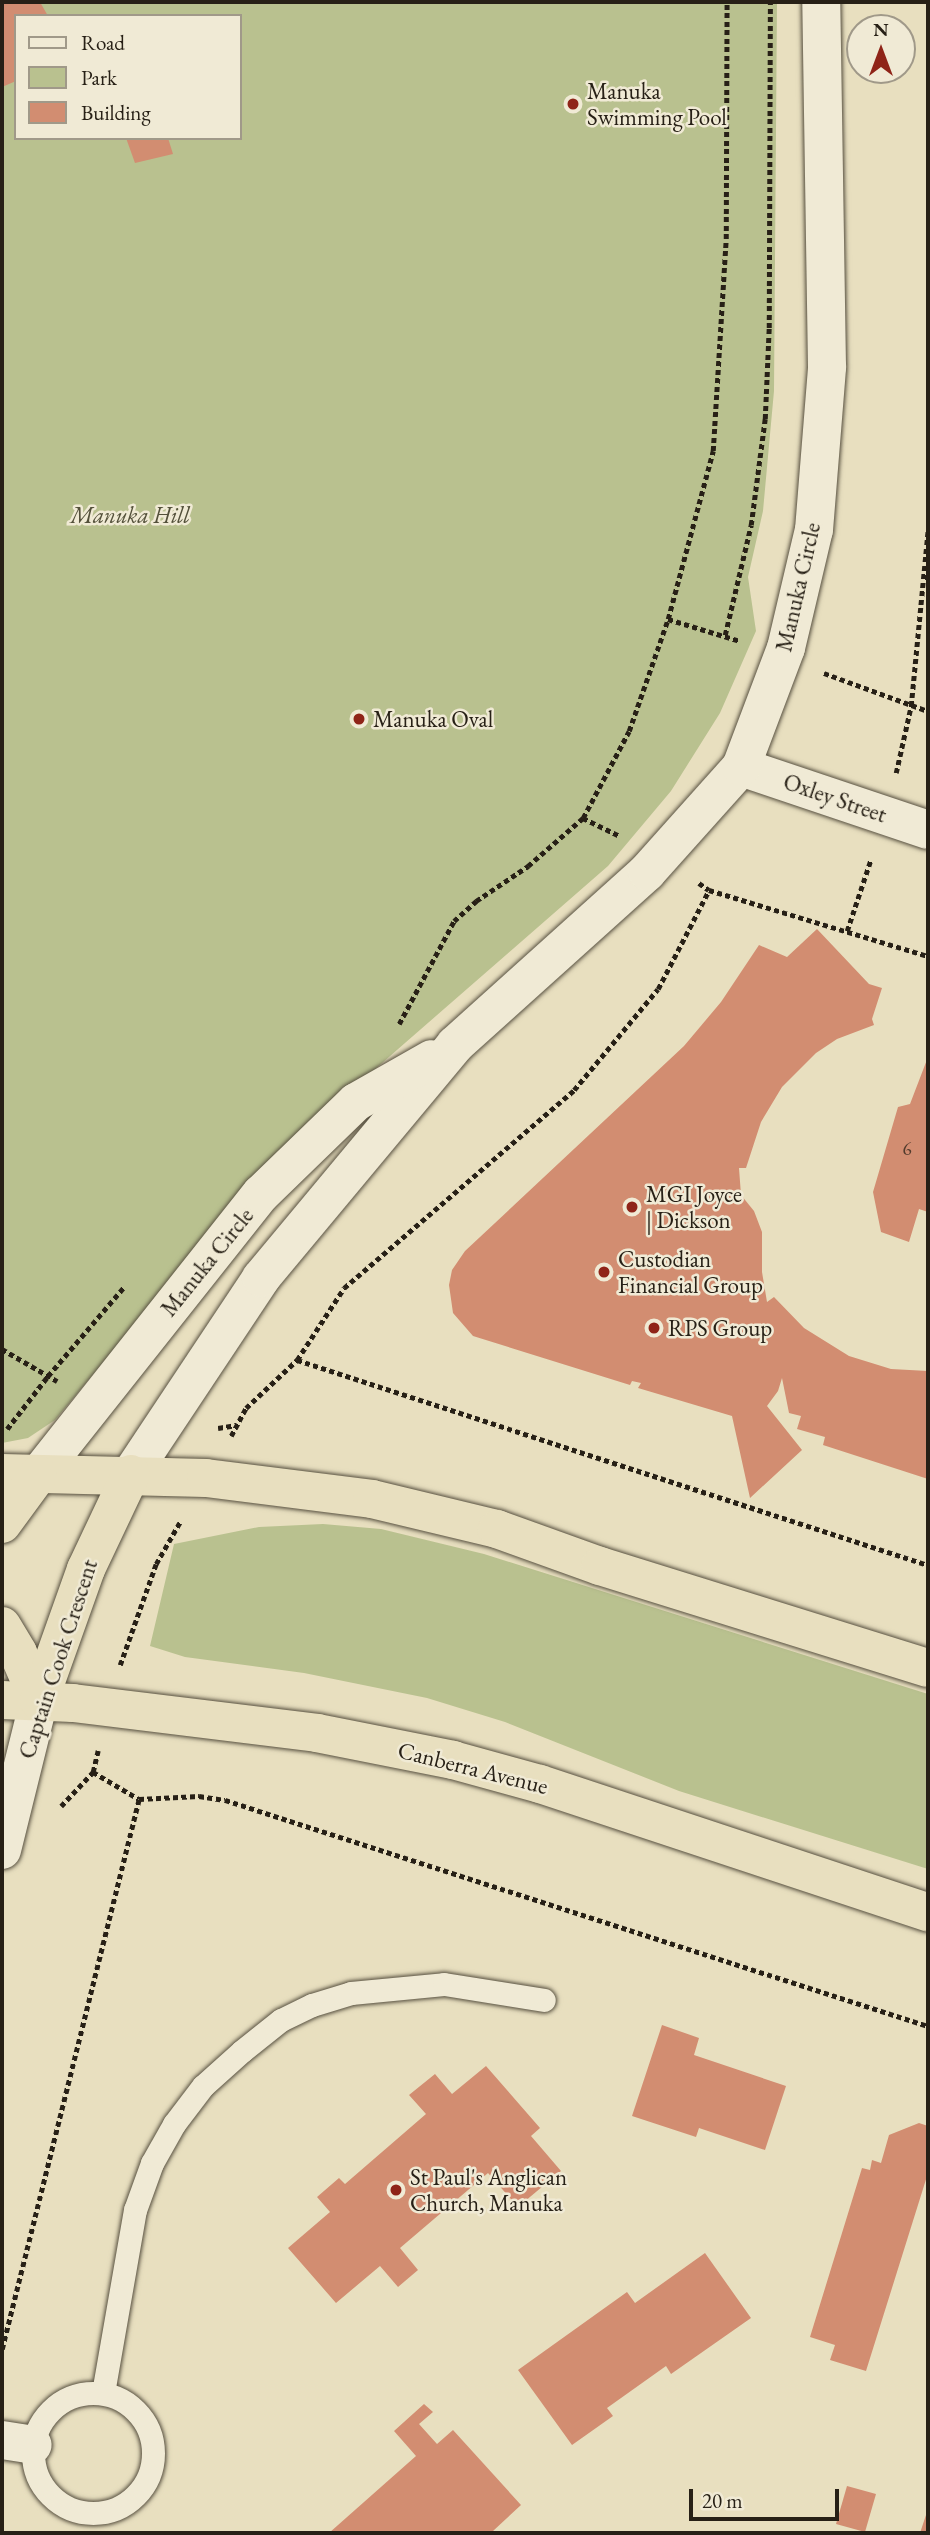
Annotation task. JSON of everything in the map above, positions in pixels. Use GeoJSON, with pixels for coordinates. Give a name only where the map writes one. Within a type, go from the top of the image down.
{"type":"FeatureCollection","features":[{"type":"Feature","properties":{"kind":"highway"},"geometry":{"type":"LineString","coordinates":[[20,1474],[131,1474],[205,1478],[372,1499],[497,1530],[600,1566],[928,1668]]}},
{"type":"Feature","properties":{"kind":"highway","name":"Manuka Circle"},"geometry":{"type":"LineString","coordinates":[[2,1524],[20,1474]]}},
{"type":"Feature","properties":{"kind":"highway","name":"Captain Cook Crescent"},"geometry":{"type":"LineString","coordinates":[[39,1701],[86,1569],[131,1474]]}},
{"type":"Feature","properties":{"kind":"highway"},"geometry":{"type":"LineString","coordinates":[[2,1626],[18,1653],[39,1701]]}},
{"type":"Feature","properties":{"kind":"highway","name":"Canberra Avenue"},"geometry":{"type":"LineString","coordinates":[[2,1700],[109,1708],[317,1733],[453,1760],[540,1784],[928,1912]]}},
{"type":"Feature","properties":{"kind":"street","name":"Manuka Circle"},"geometry":{"type":"LineString","coordinates":[[131,1474],[261,1278],[455,1045],[647,872],[741,767],[786,648],[814,530],[827,367],[821,2]]}},
{"type":"Feature","properties":{"kind":"street","name":"Oxley Street"},"geometry":{"type":"LineString","coordinates":[[741,767],[928,830]]}},
{"type":"Feature","properties":{"kind":"street","name":"Manuka Circle"},"geometry":{"type":"LineString","coordinates":[[20,1474],[261,1194],[356,1102],[455,1045]]}},
{"type":"Feature","properties":{"kind":"street","name":"Captain Cook Crescent"},"geometry":{"type":"LineString","coordinates":[[2,1850],[39,1701]]}},
{"type":"Feature","properties":{"kind":"lane"},"geometry":{"type":"LineString","coordinates":[[103,2393],[135,2210],[152,2163],[174,2124],[203,2086],[242,2051],[281,2020],[312,2005],[351,1993],[444,1984],[544,2000]]}},
{"type":"Feature","properties":{"kind":"lane"},"geometry":{"type":"LineString","coordinates":[[83,2393],[103,2393],[122,2400],[137,2412],[148,2429],[153,2449],[152,2469],[144,2487],[129,2501],[111,2510],[92,2514],[71,2510],[54,2500],[41,2484],[34,2465],[17,2443],[38,2427],[49,2411],[65,2400],[83,2393]]}},
{"type":"Feature","properties":{"kind":"path"},"geometry":{"type":"LineString","coordinates":[[397,1026],[454,921],[475,901],[528,866],[583,818],[629,731],[668,618],[713,451],[722,346],[726,239],[727,2]]}},
{"type":"Feature","properties":{"kind":"path"},"geometry":{"type":"LineString","coordinates":[[725,635],[755,501],[765,419],[769,328],[770,2]]}},
{"type":"Feature","properties":{"kind":"path"},"geometry":{"type":"LineString","coordinates":[[847,931],[886,816],[911,706],[928,529]]}},
{"type":"Feature","properties":{"kind":"path"},"geometry":{"type":"LineString","coordinates":[[583,818],[661,856],[709,890],[928,956]]}},
{"type":"Feature","properties":{"kind":"path"},"geometry":{"type":"LineString","coordinates":[[709,890],[658,989],[574,1090],[344,1288],[297,1360],[246,1408],[156,1564],[127,1639],[93,1772],[139,1799],[199,1796],[225,1800],[928,2026]]}},
{"type":"Feature","properties":{"kind":"path"},"geometry":{"type":"LineString","coordinates":[[2,1436],[48,1376],[129,1282]]}},
{"type":"Feature","properties":{"kind":"path"},"geometry":{"type":"LineString","coordinates":[[2,1349],[48,1376]]}},
{"type":"Feature","properties":{"kind":"path"},"geometry":{"type":"LineString","coordinates":[[297,1360],[928,1565]]}},
{"type":"Feature","properties":{"kind":"path"},"geometry":{"type":"LineString","coordinates":[[2,2349],[139,1799]]}},
{"type":"Feature","properties":{"kind":"green space","name":"Manuka Oval"},"geometry":{"type":"Polygon","coordinates":[[[2,2],[777,2],[774,391],[763,511],[748,577],[756,631],[720,713],[671,791],[608,866],[327,1111],[217,1226],[55,1420],[28,1438],[2,1443],[2,2]]]}},
{"type":"Feature","properties":{"kind":"green space"},"geometry":{"type":"Polygon","coordinates":[[[323,1524],[381,1529],[484,1554],[928,1694],[928,1869],[679,1791],[505,1722],[427,1698],[304,1673],[185,1657],[150,1646],[174,1544],[259,1527],[323,1524]]]}},
{"type":"Feature","properties":{"kind":"building"},"geometry":{"type":"Polygon","coordinates":[[[2,2],[40,2],[47,14],[14,14],[14,82],[2,87],[2,2]]]}},
{"type":"Feature","properties":{"kind":"building"},"geometry":{"type":"Polygon","coordinates":[[[127,140],[169,140],[173,154],[135,163],[127,140]]]}},
{"type":"Feature","properties":{"kind":"building","name":"MGI Joyce | Dickson"},"geometry":{"type":"Polygon","coordinates":[[[817,929],[869,984],[882,988],[872,1019],[874,1025],[837,1039],[816,1053],[782,1087],[761,1122],[746,1168],[739,1168],[741,1195],[754,1211],[762,1232],[762,1272],[767,1302],[774,1297],[804,1328],[849,1356],[891,1369],[928,1371],[928,1479],[823,1445],[825,1437],[797,1429],[801,1416],[789,1413],[782,1378],[778,1391],[767,1406],[802,1450],[750,1498],[732,1416],[638,1388],[641,1383],[632,1381],[630,1385],[473,1336],[453,1313],[449,1285],[452,1270],[465,1251],[684,1046],[721,1002],[759,945],[787,957],[817,929]]]}},
{"type":"Feature","properties":{"kind":"building"},"geometry":{"type":"Polygon","coordinates":[[[928,1057],[928,1212],[919,1209],[909,1242],[881,1232],[873,1192],[898,1107],[910,1104],[928,1057]]]}},
{"type":"Feature","properties":{"kind":"building"},"geometry":{"type":"Polygon","coordinates":[[[662,2025],[699,2038],[694,2055],[786,2086],[765,2150],[699,2128],[696,2137],[632,2116],[662,2025]]]}},
{"type":"Feature","properties":{"kind":"building","name":"St Paul's Anglican Church, Manuka"},"geometry":{"type":"Polygon","coordinates":[[[486,2066],[540,2128],[531,2136],[561,2171],[518,2207],[488,2173],[400,2248],[418,2270],[398,2287],[380,2266],[336,2303],[288,2248],[330,2212],[317,2197],[339,2178],[345,2184],[426,2114],[409,2095],[435,2074],[452,2094],[486,2066]]]}},
{"type":"Feature","properties":{"kind":"building"},"geometry":{"type":"Polygon","coordinates":[[[919,2123],[928,2126],[928,2173],[866,2371],[830,2360],[835,2345],[810,2337],[862,2168],[870,2170],[872,2160],[881,2163],[889,2135],[919,2123]]]}},
{"type":"Feature","properties":{"kind":"building"},"geometry":{"type":"Polygon","coordinates":[[[705,2253],[751,2318],[671,2374],[666,2366],[607,2408],[613,2416],[572,2445],[518,2370],[627,2292],[635,2303],[705,2253]]]}},
{"type":"Feature","properties":{"kind":"building"},"geometry":{"type":"Polygon","coordinates":[[[424,2404],[433,2412],[419,2424],[437,2444],[453,2430],[521,2505],[493,2531],[495,2533],[329,2533],[416,2456],[394,2431],[424,2404]]]}},
{"type":"Feature","properties":{"kind":"building"},"geometry":{"type":"Polygon","coordinates":[[[847,2486],[876,2494],[865,2532],[836,2524],[847,2486]]]}},
{"type":"Feature","properties":{"kind":"building"},"geometry":{"type":"Polygon","coordinates":[[[928,2509],[928,2533],[920,2533],[928,2509]]]}},
{"type":"Feature","properties":{"kind":"place","name":"Manuka Swimming Pool"},"geometry":{"type":"Point","coordinates":[573,104]}},
{"type":"Feature","properties":{"kind":"place","name":"Manuka Oval"},"geometry":{"type":"Point","coordinates":[359,719]}},
{"type":"Feature","properties":{"kind":"place","name":"MGI Joyce | Dickson"},"geometry":{"type":"Point","coordinates":[632,1207]}},
{"type":"Feature","properties":{"kind":"place","name":"Custodian Financial Group"},"geometry":{"type":"Point","coordinates":[604,1272]}},
{"type":"Feature","properties":{"kind":"place","name":"RPS Group"},"geometry":{"type":"Point","coordinates":[654,1328]}},
{"type":"Feature","properties":{"kind":"place","name":"St Paul's Anglican Church, Manuka"},"geometry":{"type":"Point","coordinates":[396,2190]}},
{"type":"Feature","properties":{"kind":"park label","name":"Manuka Hill"},"geometry":{"type":"Point","coordinates":[130,515]}}]}
